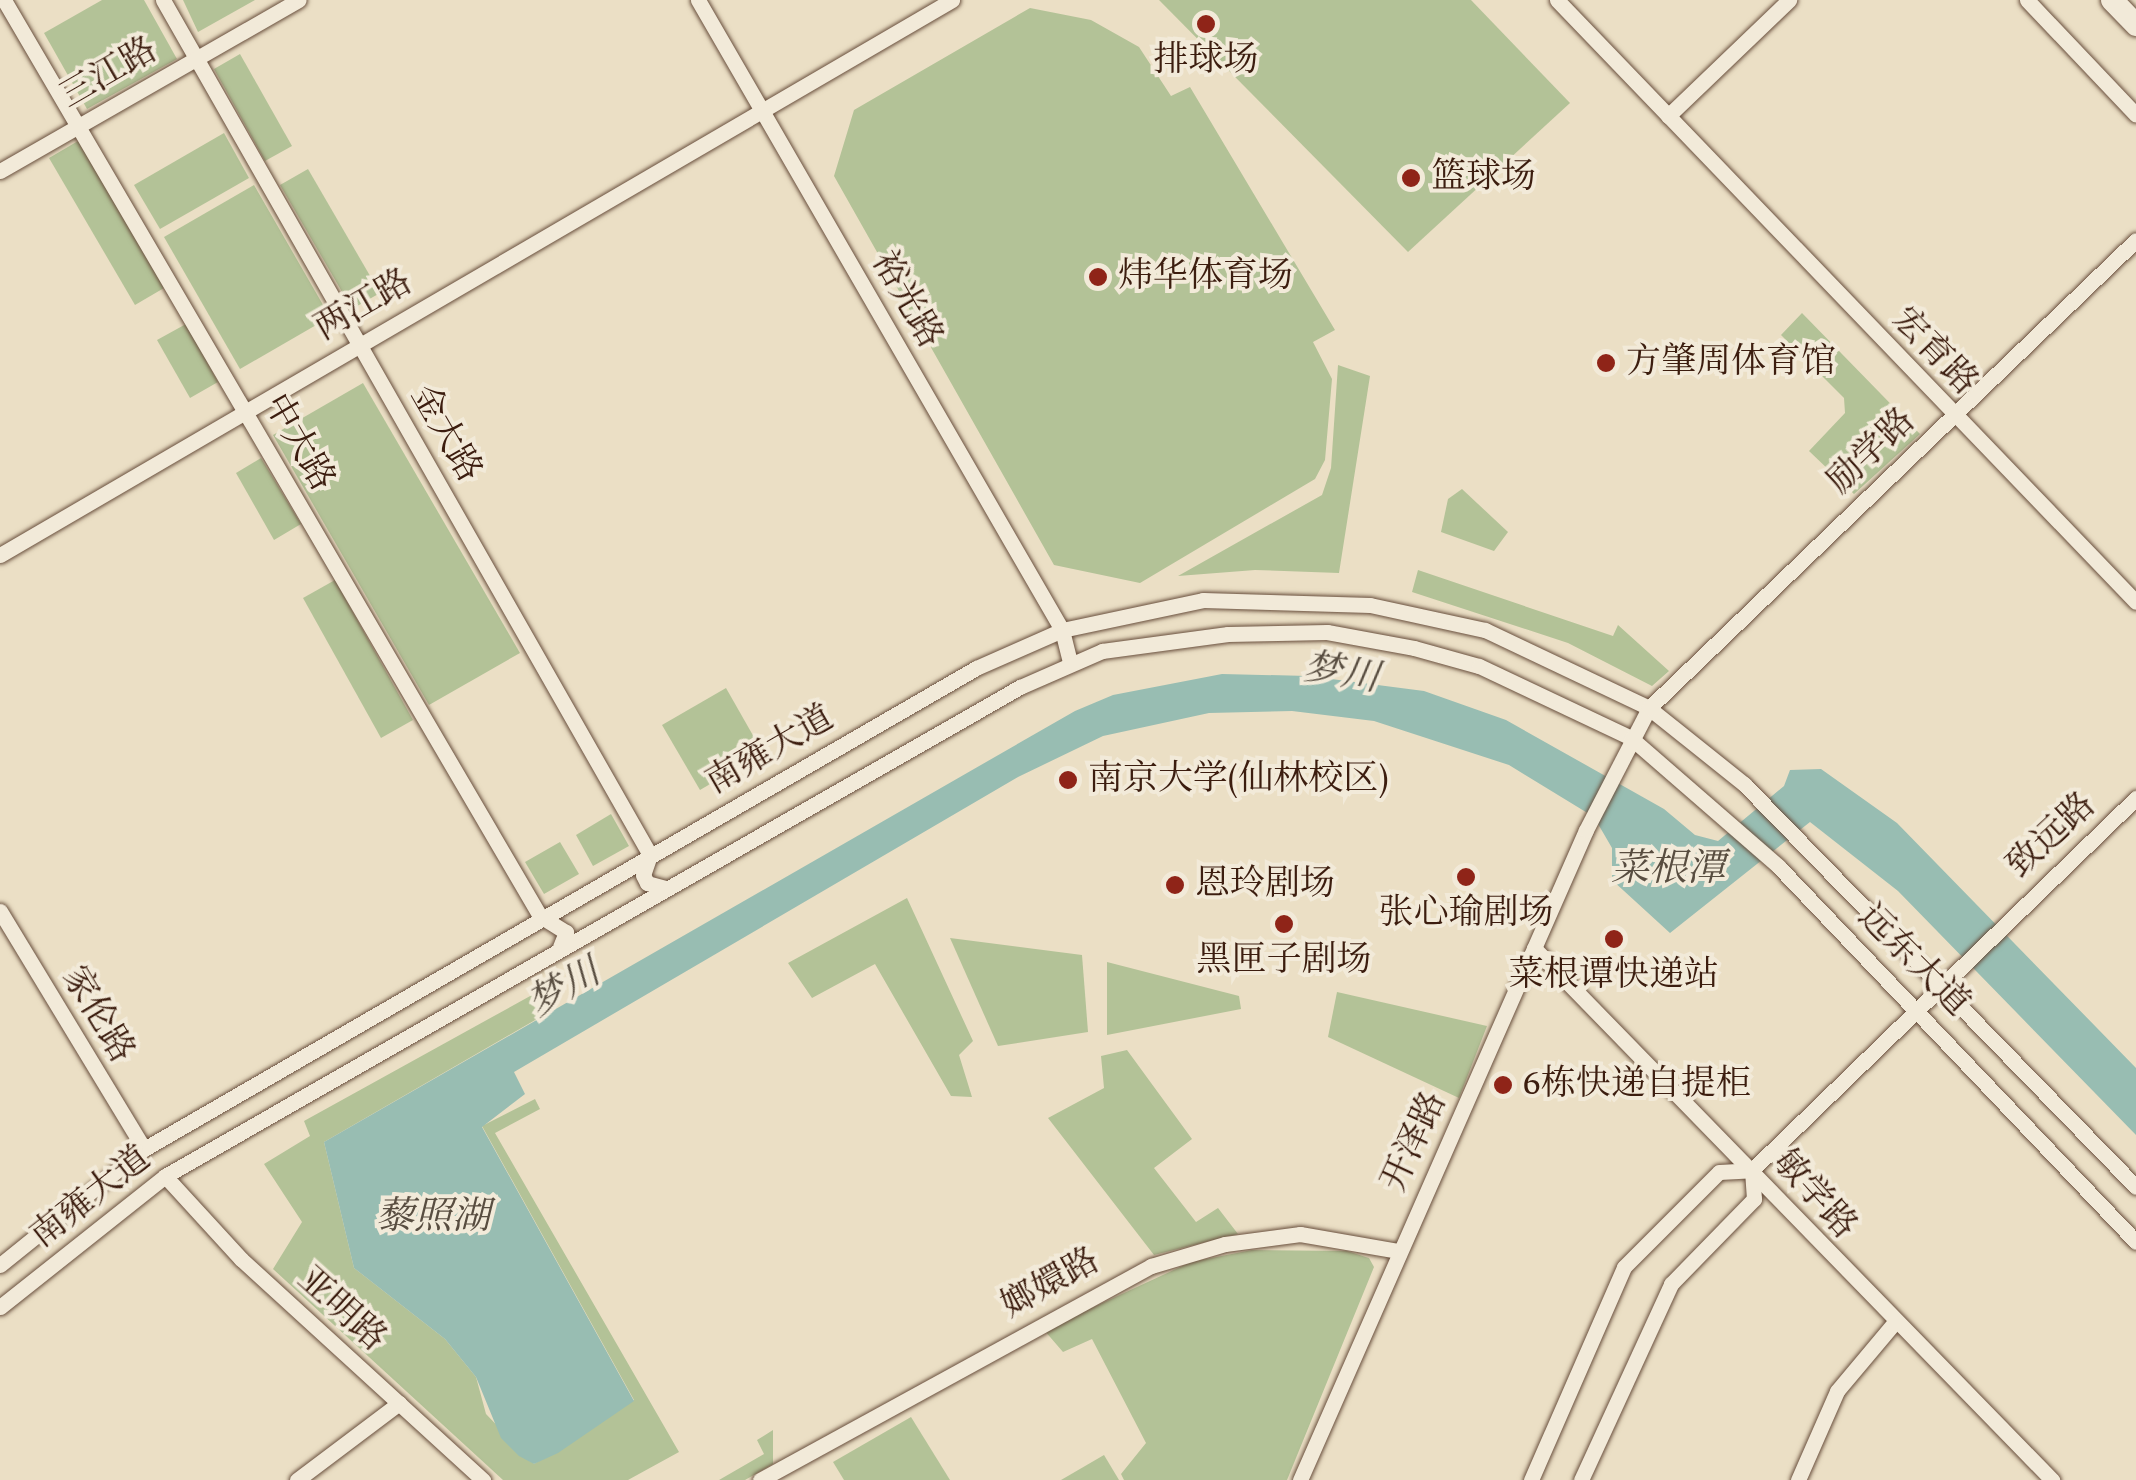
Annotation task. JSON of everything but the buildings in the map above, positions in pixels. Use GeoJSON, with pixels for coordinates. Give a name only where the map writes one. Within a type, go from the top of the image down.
{"type":"FeatureCollection","features":[{"type":"Feature","properties":{"kind":"main road"},"geometry":{"type":"LineString","coordinates":[[2112,0],[2136,26]]}},
{"type":"Feature","properties":{"kind":"street","name":"中大路"},"geometry":{"type":"LineString","coordinates":[[4,0],[540,916],[566,932],[560,947]]}},
{"type":"Feature","properties":{"kind":"street","name":"金大路"},"geometry":{"type":"LineString","coordinates":[[163,0],[650,855],[643,875],[647,883],[666,888]]}},
{"type":"Feature","properties":{"kind":"street","name":"三江路"},"geometry":{"type":"LineString","coordinates":[[0,171],[300,0]]}},
{"type":"Feature","properties":{"kind":"street","name":"裕光路"},"geometry":{"type":"LineString","coordinates":[[698,0],[1062,630],[1070,663]]}},
{"type":"Feature","properties":{"kind":"street","name":"两江路"},"geometry":{"type":"LineString","coordinates":[[0,556],[952,0]]}},
{"type":"Feature","properties":{"kind":"street","name":"宏育路"},"geometry":{"type":"LineString","coordinates":[[1556,0],[2136,602]]}},
{"type":"Feature","properties":{"kind":"street"},"geometry":{"type":"LineString","coordinates":[[1668,116],[1789,0]]}},
{"type":"Feature","properties":{"kind":"street"},"geometry":{"type":"LineString","coordinates":[[2026,0],[2136,115]]}},
{"type":"Feature","properties":{"kind":"street","name":"励学路"},"geometry":{"type":"LineString","coordinates":[[1628,743],[1649,708],[2136,240]]}},
{"type":"Feature","properties":{"kind":"street","name":"南雍大道"},"geometry":{"type":"LineString","coordinates":[[0,1265],[144,1149],[540,916],[976,668],[1062,630],[1204,600],[1370,605],[1485,630],[1649,708]]}},
{"type":"Feature","properties":{"kind":"street"},"geometry":{"type":"LineString","coordinates":[[1366,638],[1370,605]]}},
{"type":"Feature","properties":{"kind":"street","name":"南雍大道"},"geometry":{"type":"LineString","coordinates":[[0,1307],[165,1176],[560,947],[1070,663],[1133,645],[1228,634],[1327,632],[1479,666],[1628,743]]}},
{"type":"Feature","properties":{"kind":"street","name":"远东大道"},"geometry":{"type":"LineString","coordinates":[[1649,708],[1744,784],[2136,1187]]}},
{"type":"Feature","properties":{"kind":"street","name":"远东大道"},"geometry":{"type":"LineString","coordinates":[[1628,743],[1718,809],[1778,866],[1918,1006],[2136,1242]]}},
{"type":"Feature","properties":{"kind":"street","name":"开泽路"},"geometry":{"type":"LineString","coordinates":[[1300,1480],[1398,1252],[1628,743]]}},
{"type":"Feature","properties":{"kind":"street","name":"致远路"},"geometry":{"type":"LineString","coordinates":[[1752,1170],[2136,798]]}},
{"type":"Feature","properties":{"kind":"street","name":"家伦路"},"geometry":{"type":"LineString","coordinates":[[0,912],[144,1149]]}},
{"type":"Feature","properties":{"kind":"street","name":"敏学路"},"geometry":{"type":"LineString","coordinates":[[1534,948],[1752,1170],[1894,1323],[2052,1480]]}},
{"type":"Feature","properties":{"kind":"street"},"geometry":{"type":"LineString","coordinates":[[1531,1480],[1624,1266],[1719,1172],[1752,1170],[1754,1199],[1671,1284],[1581,1480]]}},
{"type":"Feature","properties":{"kind":"street","name":"亚明路"},"geometry":{"type":"LineString","coordinates":[[165,1176],[241,1260],[483,1480]]}},
{"type":"Feature","properties":{"kind":"street","name":"嫏嬛路"},"geometry":{"type":"LineString","coordinates":[[760,1480],[1151,1266],[1224,1244],[1300,1234],[1398,1252]]}},
{"type":"Feature","properties":{"kind":"street"},"geometry":{"type":"LineString","coordinates":[[1798,1480],[1837,1392],[1894,1323]]}},
{"type":"Feature","properties":{"kind":"street"},"geometry":{"type":"LineString","coordinates":[[297,1480],[399,1403]]}},
{"type":"Feature","properties":{"kind":"green space"},"geometry":{"type":"Polygon","coordinates":[[[102,0],[144,0],[177,59],[87,109],[44,33],[102,0]]]}},
{"type":"Feature","properties":{"kind":"green space"},"geometry":{"type":"Polygon","coordinates":[[[183,0],[255,0],[198,32],[183,0]]]}},
{"type":"Feature","properties":{"kind":"green space","name":"篮球场"},"geometry":{"type":"Polygon","coordinates":[[[1159,0],[1471,0],[1570,103],[1408,252],[1159,0]]]}},
{"type":"Feature","properties":{"kind":"green space","name":"炜华体育场"},"geometry":{"type":"Polygon","coordinates":[[[1030,8],[1091,20],[1139,47],[1171,96],[1190,87],[1335,330],[1313,342],[1332,379],[1325,460],[1315,479],[1140,583],[1054,565],[834,176],[854,110],[1030,8]]]}},
{"type":"Feature","properties":{"kind":"green space"},"geometry":{"type":"Polygon","coordinates":[[[240,54],[292,146],[265,161],[214,69],[240,54]]]}},
{"type":"Feature","properties":{"kind":"green space"},"geometry":{"type":"Polygon","coordinates":[[[224,133],[249,178],[160,229],[134,185],[224,133]]]}},
{"type":"Feature","properties":{"kind":"green space"},"geometry":{"type":"Polygon","coordinates":[[[78,141],[164,288],[135,305],[49,158],[78,141]]]}},
{"type":"Feature","properties":{"kind":"green space"},"geometry":{"type":"Polygon","coordinates":[[[308,169],[380,293],[352,309],[280,185],[308,169]]]}},
{"type":"Feature","properties":{"kind":"green space"},"geometry":{"type":"Polygon","coordinates":[[[254,185],[330,317],[240,369],[164,237],[254,185]]]}},
{"type":"Feature","properties":{"kind":"green space"},"geometry":{"type":"Polygon","coordinates":[[[1802,313],[1920,434],[1854,494],[1809,451],[1845,413],[1844,398],[1781,335],[1802,313]]]}},
{"type":"Feature","properties":{"kind":"green space"},"geometry":{"type":"Polygon","coordinates":[[[186,324],[218,382],[190,398],[157,340],[186,324]]]}},
{"type":"Feature","properties":{"kind":"green space"},"geometry":{"type":"Polygon","coordinates":[[[1338,365],[1370,376],[1339,573],[1255,570],[1178,576],[1322,495],[1331,468],[1338,365]]]}},
{"type":"Feature","properties":{"kind":"green space"},"geometry":{"type":"Polygon","coordinates":[[[363,383],[520,653],[429,705],[273,435],[363,383]]]}},
{"type":"Feature","properties":{"kind":"green space"},"geometry":{"type":"Polygon","coordinates":[[[261,458],[301,524],[274,540],[236,473],[261,458]]]}},
{"type":"Feature","properties":{"kind":"green space"},"geometry":{"type":"Polygon","coordinates":[[[1462,489],[1508,532],[1494,551],[1441,532],[1448,499],[1462,489]]]}},
{"type":"Feature","properties":{"kind":"green space"},"geometry":{"type":"Polygon","coordinates":[[[1418,570],[1613,636],[1618,625],[1669,671],[1652,686],[1568,643],[1412,592],[1418,570]]]}},
{"type":"Feature","properties":{"kind":"green space"},"geometry":{"type":"Polygon","coordinates":[[[335,580],[413,720],[381,738],[303,598],[335,580]]]}},
{"type":"Feature","properties":{"kind":"green space"},"geometry":{"type":"Polygon","coordinates":[[[726,688],[763,753],[700,790],[662,725],[726,688]]]}},
{"type":"Feature","properties":{"kind":"green space"},"geometry":{"type":"Polygon","coordinates":[[[611,814],[629,846],[593,866],[576,835],[611,814]]]}},
{"type":"Feature","properties":{"kind":"green space"},"geometry":{"type":"Polygon","coordinates":[[[560,842],[579,874],[544,894],[525,862],[560,842]]]}},
{"type":"Feature","properties":{"kind":"green space"},"geometry":{"type":"Polygon","coordinates":[[[907,898],[973,1041],[959,1055],[972,1097],[951,1096],[875,964],[812,998],[788,963],[907,898]]]}},
{"type":"Feature","properties":{"kind":"green space"},"geometry":{"type":"Polygon","coordinates":[[[950,938],[1082,955],[1088,1032],[998,1046],[950,938]]]}},
{"type":"Feature","properties":{"kind":"green space"},"geometry":{"type":"Polygon","coordinates":[[[1107,962],[1239,996],[1241,1009],[1107,1035],[1107,962]]]}},
{"type":"Feature","properties":{"kind":"green space"},"geometry":{"type":"Polygon","coordinates":[[[1337,992],[1487,1026],[1459,1098],[1328,1037],[1337,992]]]}},
{"type":"Feature","properties":{"kind":"green space"},"geometry":{"type":"Polygon","coordinates":[[[532,995],[541,995],[549,1012],[324,1142],[354,1268],[445,1339],[476,1377],[486,1414],[534,1464],[634,1400],[482,1126],[535,1099],[540,1109],[495,1133],[679,1452],[628,1480],[503,1480],[273,1269],[302,1222],[264,1164],[310,1136],[304,1121],[532,995]]]}},
{"type":"Feature","properties":{"kind":"green space"},"geometry":{"type":"Polygon","coordinates":[[[1127,1050],[1192,1139],[1154,1168],[1196,1222],[1218,1208],[1238,1234],[1154,1255],[1048,1118],[1104,1088],[1101,1056],[1127,1050]]]}},
{"type":"Feature","properties":{"kind":"green space"},"geometry":{"type":"Polygon","coordinates":[[[1252,1250],[1347,1251],[1369,1258],[1374,1267],[1287,1480],[1124,1480],[1121,1474],[1146,1443],[1092,1339],[1063,1352],[1044,1330],[1191,1262],[1252,1250]]]}},
{"type":"Feature","properties":{"kind":"green space"},"geometry":{"type":"Polygon","coordinates":[[[911,1417],[950,1480],[844,1480],[833,1462],[911,1417]]]}},
{"type":"Feature","properties":{"kind":"green space"},"geometry":{"type":"Polygon","coordinates":[[[773,1430],[773,1464],[745,1480],[719,1480],[764,1454],[757,1440],[773,1430]]]}},
{"type":"Feature","properties":{"kind":"green space"},"geometry":{"type":"Polygon","coordinates":[[[1104,1455],[1119,1480],[1061,1480],[1104,1455]]]}},
{"type":"Feature","properties":{"kind":"water"},"geometry":{"type":"Polygon","coordinates":[[[1222,674],[1308,676],[1424,691],[1506,720],[1664,809],[1695,835],[1718,841],[1784,786],[1790,770],[1821,769],[1897,823],[2136,1068],[2136,1135],[1898,891],[1810,822],[1670,933],[1612,880],[1612,848],[1594,817],[1509,765],[1374,721],[1292,711],[1209,713],[1103,736],[1018,777],[514,1072],[525,1094],[482,1127],[634,1401],[558,1453],[534,1464],[519,1456],[501,1438],[476,1377],[445,1339],[354,1268],[324,1142],[1075,711],[1113,695],[1222,674]]]}},
{"type":"Feature","properties":{"kind":"place","name":"排球场"},"geometry":{"type":"Point","coordinates":[1206,24]}},
{"type":"Feature","properties":{"kind":"place","name":"篮球场"},"geometry":{"type":"Point","coordinates":[1411,178]}},
{"type":"Feature","properties":{"kind":"place","name":"炜华体育场"},"geometry":{"type":"Point","coordinates":[1098,277]}},
{"type":"Feature","properties":{"kind":"place","name":"方肇周体育馆"},"geometry":{"type":"Point","coordinates":[1606,363]}},
{"type":"Feature","properties":{"kind":"place","name":"南京大学(仙林校区)"},"geometry":{"type":"Point","coordinates":[1068,780]}},
{"type":"Feature","properties":{"kind":"place","name":"张心瑜剧场"},"geometry":{"type":"Point","coordinates":[1466,877]}},
{"type":"Feature","properties":{"kind":"place","name":"恩玲剧场"},"geometry":{"type":"Point","coordinates":[1175,885]}},
{"type":"Feature","properties":{"kind":"place","name":"黑匣子剧场"},"geometry":{"type":"Point","coordinates":[1284,924]}},
{"type":"Feature","properties":{"kind":"place","name":"菜根谭快递站"},"geometry":{"type":"Point","coordinates":[1614,939]}},
{"type":"Feature","properties":{"kind":"place","name":"6栋快递自提柜"},"geometry":{"type":"Point","coordinates":[1503,1085]}},
{"type":"Feature","properties":{"kind":"water label","name":"梦川"},"geometry":{"type":"Point","coordinates":[1341,675]}},
{"type":"Feature","properties":{"kind":"water label","name":"菜根潭"},"geometry":{"type":"Point","coordinates":[1668,871]}},
{"type":"Feature","properties":{"kind":"water label","name":"梦川"},"geometry":{"type":"Point","coordinates":[565,990]}},
{"type":"Feature","properties":{"kind":"water label","name":"藜照湖"},"geometry":{"type":"Point","coordinates":[433,1219]}}]}
